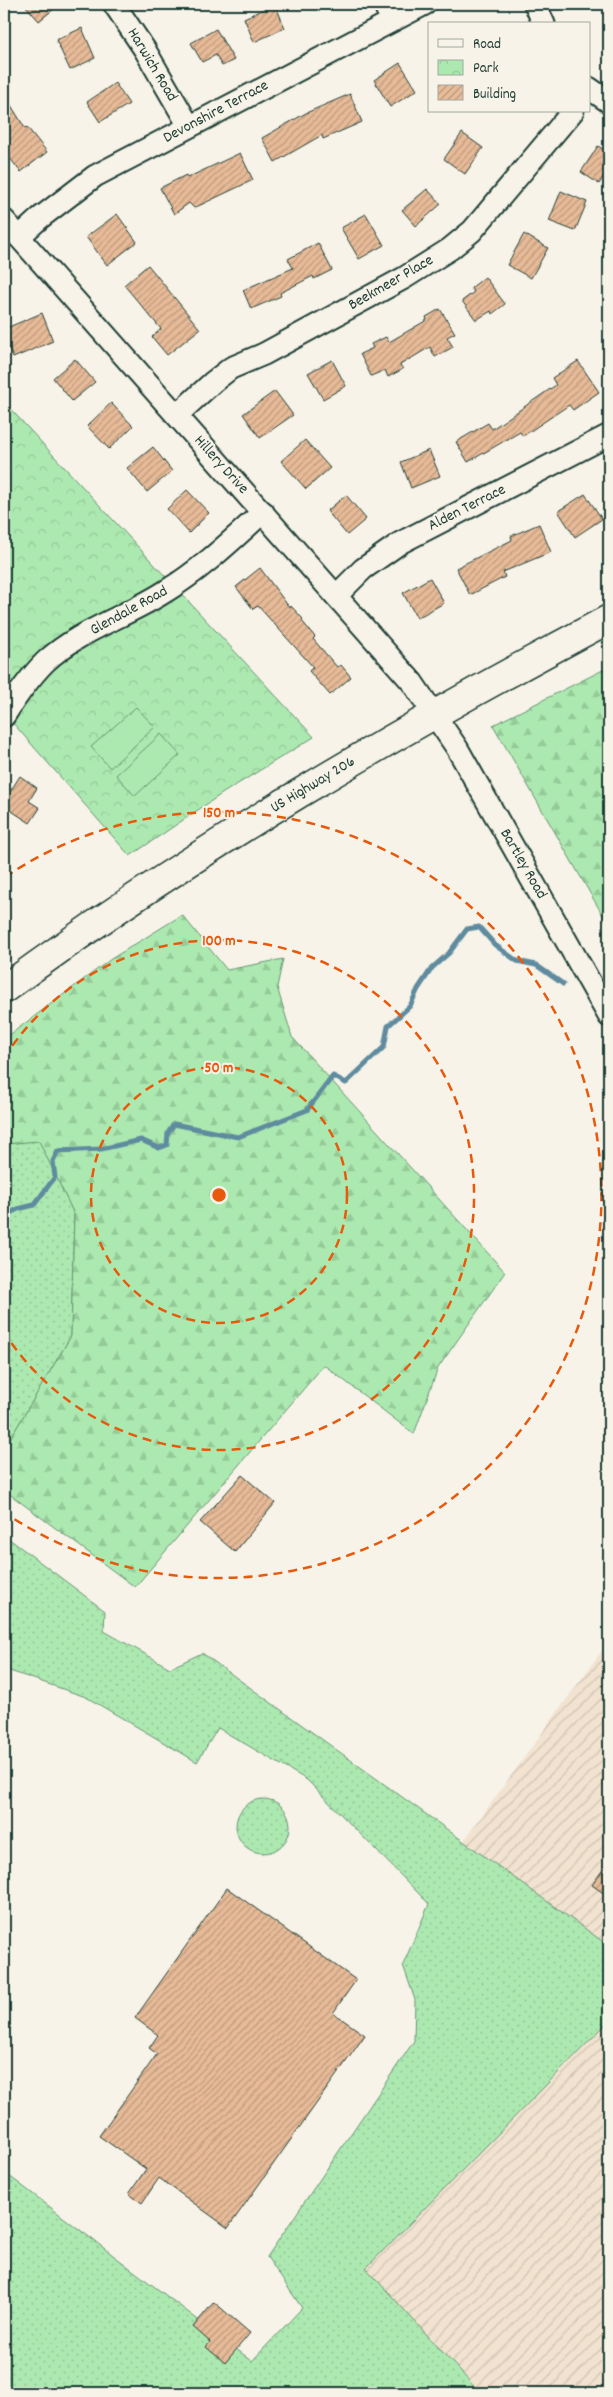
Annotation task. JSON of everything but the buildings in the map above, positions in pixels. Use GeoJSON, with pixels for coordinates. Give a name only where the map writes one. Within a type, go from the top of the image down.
{"type":"FeatureCollection","features":[{"type":"Feature","properties":{"kind":"highway","name":"US Highway 206"},"geometry":{"type":"LineString","coordinates":[[4,989],[83,933],[280,804],[434,713],[609,619]]}},
{"type":"Feature","properties":{"kind":"street","name":"Harwich Road"},"geometry":{"type":"LineString","coordinates":[[114,4],[145,50],[189,126]]}},
{"type":"Feature","properties":{"kind":"street","name":"Devonshire Terrace"},"geometry":{"type":"LineString","coordinates":[[19,237],[40,218],[95,176],[189,126],[388,12],[425,4]]}},
{"type":"Feature","properties":{"kind":"street"},"geometry":{"type":"LineString","coordinates":[[535,4],[543,22]]}},
{"type":"Feature","properties":{"kind":"street"},"geometry":{"type":"LineString","coordinates":[[590,90],[609,102]]}},
{"type":"Feature","properties":{"kind":"street","name":"Beekmeer Place"},"geometry":{"type":"LineString","coordinates":[[177,415],[231,368],[264,354],[369,297],[450,249],[479,224],[572,112]]}},
{"type":"Feature","properties":{"kind":"street","name":"Hillery Drive"},"geometry":{"type":"LineString","coordinates":[[4,220],[412,682],[434,713]]}},
{"type":"Feature","properties":{"kind":"street","name":"Alden Terrace"},"geometry":{"type":"LineString","coordinates":[[336,596],[363,569],[400,542],[609,435]]}},
{"type":"Feature","properties":{"kind":"street","name":"Glendale Road"},"geometry":{"type":"LineString","coordinates":[[4,716],[19,692],[45,662],[64,647],[166,592],[200,568],[263,512]]}},
{"type":"Feature","properties":{"kind":"street","name":"Bartley Road"},"geometry":{"type":"LineString","coordinates":[[434,713],[462,756],[609,1016]]}},
{"type":"Feature","properties":{"kind":"shaded area"},"geometry":{"type":"Polygon","coordinates":[[[609,1641],[609,1946],[463,1842],[609,1641]]]}},
{"type":"Feature","properties":{"kind":"shaded area"},"geometry":{"type":"Polygon","coordinates":[[[609,2021],[609,2393],[480,2393],[366,2268],[609,2021]]]}},
{"type":"Feature","properties":{"kind":"green space"},"geometry":{"type":"Polygon","coordinates":[[[4,402],[314,737],[223,793],[130,856],[4,713],[4,402]]]}},
{"type":"Feature","properties":{"kind":"green space"},"geometry":{"type":"Polygon","coordinates":[[[609,667],[609,926],[493,725],[609,667]]]}},
{"type":"Feature","properties":{"kind":"green space"},"geometry":{"type":"Polygon","coordinates":[[[136,707],[155,727],[110,768],[91,747],[136,707]]]}},
{"type":"Feature","properties":{"kind":"green space"},"geometry":{"type":"Polygon","coordinates":[[[161,734],[180,755],[135,796],[116,775],[161,734]]]}},
{"type":"Feature","properties":{"kind":"green space"},"geometry":{"type":"Polygon","coordinates":[[[182,915],[227,970],[283,959],[277,987],[292,1037],[505,1272],[438,1368],[414,1434],[324,1365],[135,1587],[4,1490],[4,1449],[71,1336],[74,1214],[39,1141],[4,1144],[4,1039],[111,959],[182,915]]]}},
{"type":"Feature","properties":{"kind":"green space"},"geometry":{"type":"Polygon","coordinates":[[[39,1140],[74,1214],[71,1336],[4,1449],[4,1144],[39,1140]]]}},
{"type":"Feature","properties":{"kind":"green space"},"geometry":{"type":"Polygon","coordinates":[[[4,1535],[105,1611],[104,1631],[170,1668],[202,1653],[609,1946],[609,2021],[366,2268],[480,2393],[4,2393],[4,2172],[252,2361],[302,2308],[267,2257],[414,2041],[415,2000],[403,1965],[429,1904],[307,1780],[218,1728],[197,1762],[86,1697],[4,1669],[4,1535]]]}},
{"type":"Feature","properties":{"kind":"green space"},"geometry":{"type":"Polygon","coordinates":[[[263,1799],[273,1801],[282,1807],[288,1816],[290,1826],[288,1836],[282,1845],[273,1851],[263,1853],[253,1851],[244,1845],[238,1836],[236,1826],[238,1816],[244,1807],[253,1801],[263,1799]]]}},
{"type":"Feature","properties":{"kind":"waterway"},"geometry":{"type":"LineString","coordinates":[[4,1216],[18,1209],[34,1205],[55,1177],[53,1161],[58,1151],[101,1149],[141,1140],[159,1148],[167,1145],[168,1133],[174,1124],[238,1137],[307,1110],[333,1076],[346,1083],[384,1047],[388,1026],[410,1006],[418,989],[432,968],[449,953],[467,929],[479,927],[495,945],[517,961],[536,965],[563,984]]}}]}
